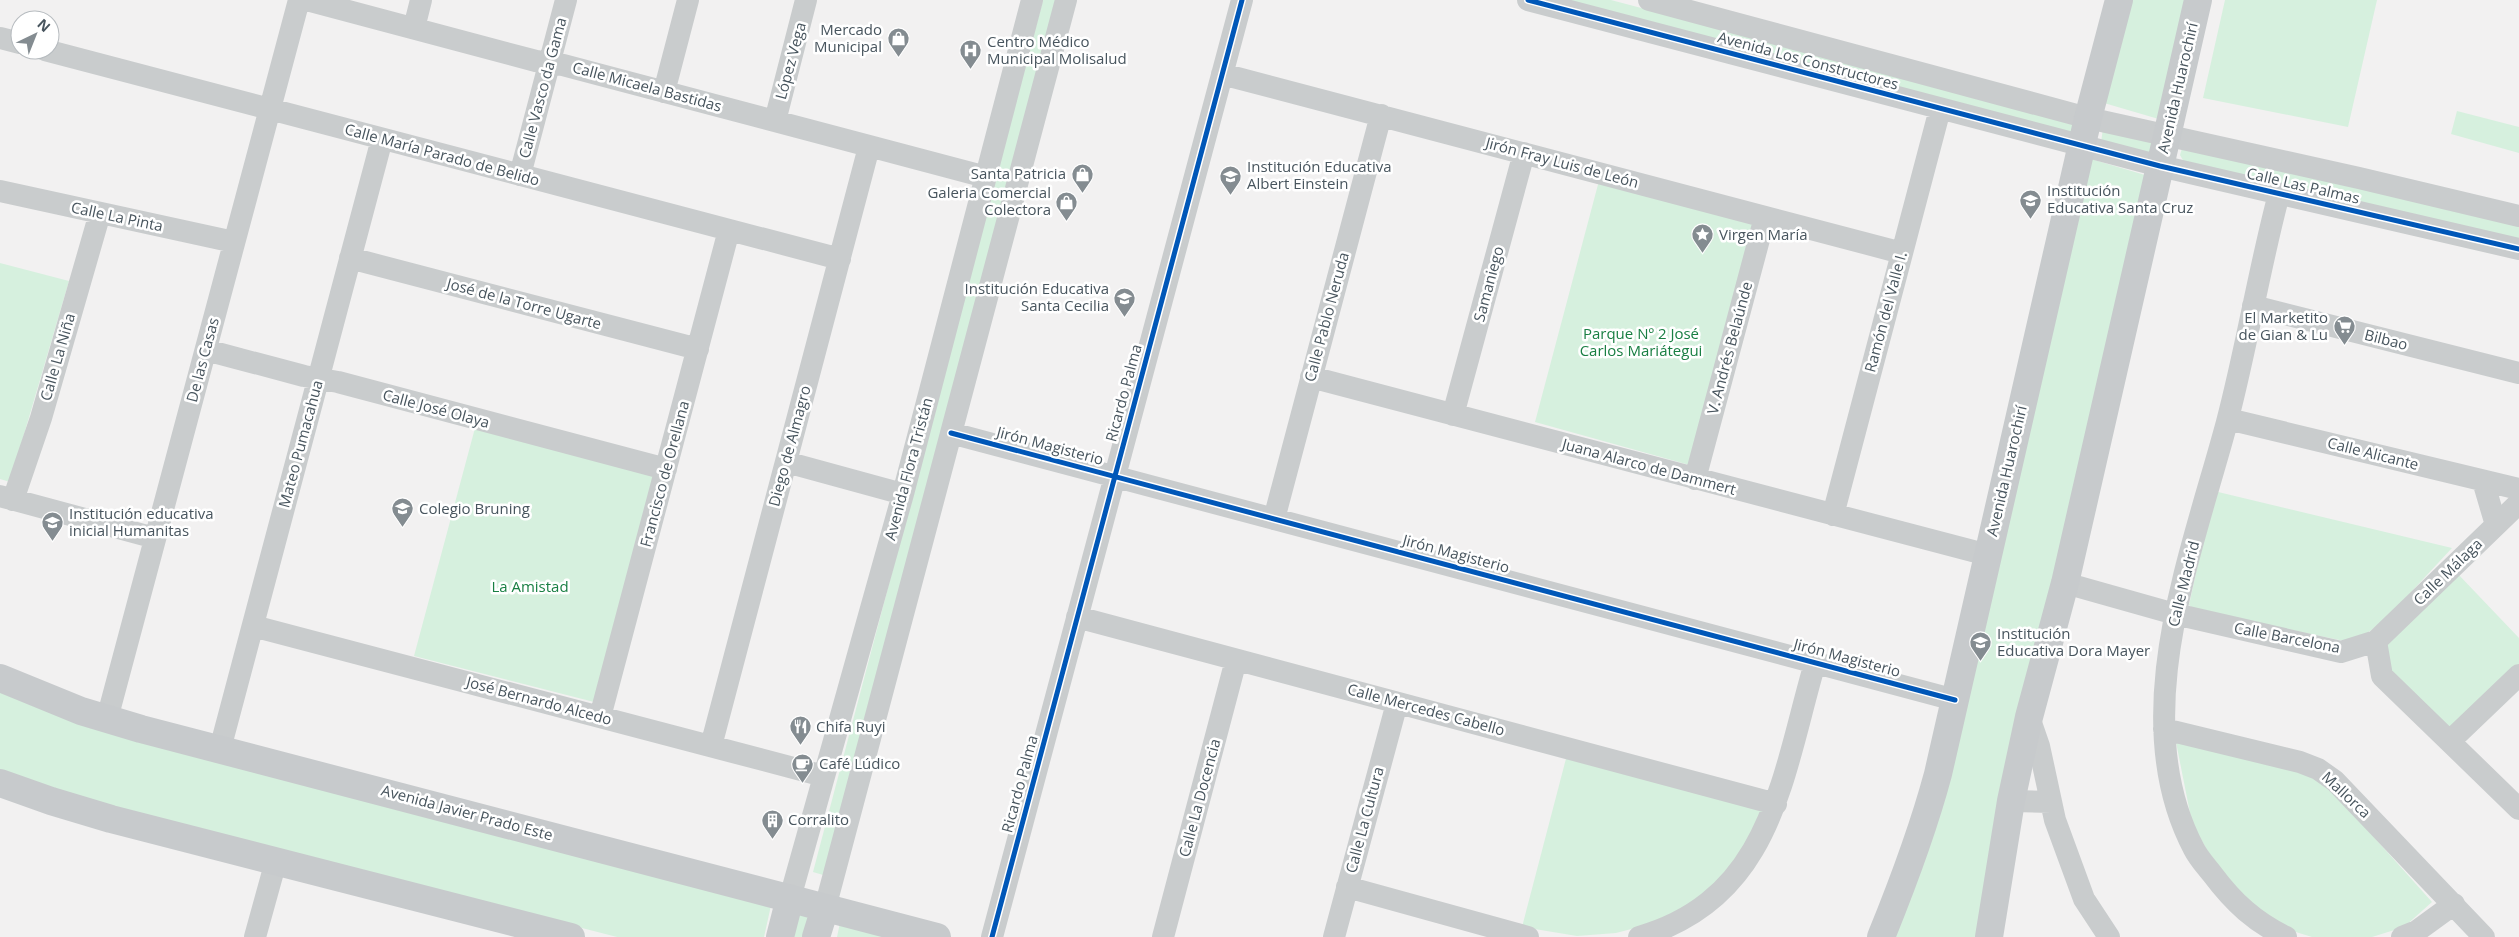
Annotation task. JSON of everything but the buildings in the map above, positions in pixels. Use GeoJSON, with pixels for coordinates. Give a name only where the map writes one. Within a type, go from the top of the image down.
{"type":"FeatureCollection","features":[{"type":"Feature","properties":{"kind":"main road","name":"Avenida Huarochirí"},"geometry":{"type":"LineString","coordinates":[[1885,927],[1924,827],[1955,700],[2088,118],[2119,0]]}},
{"type":"Feature","properties":{"kind":"main road","name":"Avenida Huarochirí"},"geometry":{"type":"LineString","coordinates":[[1989,937],[2011,801],[2029,717],[2065,583],[2198,0]]}},
{"type":"Feature","properties":{"kind":"main road","name":"Avenida Javier Prado Este"},"geometry":{"type":"LineString","coordinates":[[0,678],[56,702],[107,719],[937,937]]}},
{"type":"Feature","properties":{"kind":"main road"},"geometry":{"type":"LineString","coordinates":[[0,783],[81,811],[571,937]]}},
{"type":"Feature","properties":{"kind":"main road","name":"Avenida Flora Tristán"},"geometry":{"type":"LineString","coordinates":[[780,937],[790,898]]}},
{"type":"Feature","properties":{"kind":"main road","name":"Avenida Flora Tristán"},"geometry":{"type":"LineString","coordinates":[[816,937],[825,908]]}},
{"type":"Feature","properties":{"kind":"main road"},"geometry":{"type":"LineString","coordinates":[[1870,937],[1885,927]]}},
{"type":"Feature","properties":{"kind":"street","name":"De las Casas"},"geometry":{"type":"LineString","coordinates":[[107,719],[299,0]]}},
{"type":"Feature","properties":{"kind":"street","name":"Calle Micaela Bastidas"},"geometry":{"type":"LineString","coordinates":[[307,0],[986,177]]}},
{"type":"Feature","properties":{"kind":"street"},"geometry":{"type":"LineString","coordinates":[[414,28],[421,0]]}},
{"type":"Feature","properties":{"kind":"street","name":"Calle Vasco da Gama"},"geometry":{"type":"LineString","coordinates":[[520,175],[566,0]]}},
{"type":"Feature","properties":{"kind":"street"},"geometry":{"type":"LineString","coordinates":[[664,92],[688,0]]}},
{"type":"Feature","properties":{"kind":"street","name":"López Vega"},"geometry":{"type":"LineString","coordinates":[[774,121],[806,0]]}},
{"type":"Feature","properties":{"kind":"street","name":"Avenida Flora Tristán"},"geometry":{"type":"LineString","coordinates":[[790,898],[903,494],[1032,0]]}},
{"type":"Feature","properties":{"kind":"street","name":"Avenida Flora Tristán"},"geometry":{"type":"LineString","coordinates":[[825,908],[1066,0]]}},
{"type":"Feature","properties":{"kind":"street","name":"Ricardo Palma"},"geometry":{"type":"LineString","coordinates":[[992,937],[1242,0]]}},
{"type":"Feature","properties":{"kind":"street","name":"Avenida Los Constructores"},"geometry":{"type":"LineString","coordinates":[[1528,0],[1940,109],[2082,144]]}},
{"type":"Feature","properties":{"kind":"street","name":"Avenida Los Constructores"},"geometry":{"type":"LineString","coordinates":[[1649,0],[2088,118]]}},
{"type":"Feature","properties":{"kind":"street","name":"Calle María Parado de Belido"},"geometry":{"type":"LineString","coordinates":[[60,54],[840,259]]}},
{"type":"Feature","properties":{"kind":"street","name":"Jirón Fray Luis de León"},"geometry":{"type":"LineString","coordinates":[[1222,74],[1902,252]]}},
{"type":"Feature","properties":{"kind":"street","name":"Ramón del Valle I."},"geometry":{"type":"LineString","coordinates":[[1833,515],[1940,109]]}},
{"type":"Feature","properties":{"kind":"street","name":"Calle Pablo Neruda"},"geometry":{"type":"LineString","coordinates":[[1274,518],[1381,115]]}},
{"type":"Feature","properties":{"kind":"street","name":"Calle Las Palmas"},"geometry":{"type":"LineString","coordinates":[[2088,118],[2359,178],[2519,216]]}},
{"type":"Feature","properties":{"kind":"street","name":"Mateo Pumacahua"},"geometry":{"type":"LineString","coordinates":[[220,749],[382,139]]}},
{"type":"Feature","properties":{"kind":"street","name":"Calle Las Palmas"},"geometry":{"type":"LineString","coordinates":[[2082,144],[2160,166],[2519,249]]}},
{"type":"Feature","properties":{"kind":"street","name":"Diego de Almagro"},"geometry":{"type":"LineString","coordinates":[[711,746],[869,147]]}},
{"type":"Feature","properties":{"kind":"street","name":"Samaniego"},"geometry":{"type":"LineString","coordinates":[[1453,415],[1524,153]]}},
{"type":"Feature","properties":{"kind":"street","name":"Calle La Pinta"},"geometry":{"type":"LineString","coordinates":[[0,191],[234,242]]}},
{"type":"Feature","properties":{"kind":"street","name":"Calle Madrid"},"geometry":{"type":"LineString","coordinates":[[2279,194],[2228,419],[2175,614],[2164,699],[2164,729],[2167,768],[2177,813],[2194,851],[2227,894],[2262,925],[2286,937]]}},
{"type":"Feature","properties":{"kind":"street","name":"Calle La Niña"},"geometry":{"type":"LineString","coordinates":[[7,498],[41,418],[100,213]]}},
{"type":"Feature","properties":{"kind":"street","name":"V. Andrés Belaúnde"},"geometry":{"type":"LineString","coordinates":[[1695,478],[1765,216]]}},
{"type":"Feature","properties":{"kind":"street","name":"Francisco de Orellana"},"geometry":{"type":"LineString","coordinates":[[600,717],[729,230]]}},
{"type":"Feature","properties":{"kind":"street","name":"José de la Torre Ugarte"},"geometry":{"type":"LineString","coordinates":[[350,258],[698,349]]}},
{"type":"Feature","properties":{"kind":"street","name":"Bilbao"},"geometry":{"type":"LineString","coordinates":[[2253,306],[2519,373]]}},
{"type":"Feature","properties":{"kind":"street","name":"Calle José Olaya"},"geometry":{"type":"LineString","coordinates":[[206,350],[318,379],[338,382],[666,469]]}},
{"type":"Feature","properties":{"kind":"street","name":"Juana Alarco de Dammert"},"geometry":{"type":"LineString","coordinates":[[1311,377],[1988,555]]}},
{"type":"Feature","properties":{"kind":"street","name":"Calle Alicante"},"geometry":{"type":"LineString","coordinates":[[2228,419],[2519,489]]}},
{"type":"Feature","properties":{"kind":"street","name":"Jirón Magisterio"},"geometry":{"type":"LineString","coordinates":[[951,433],[1955,700]]}},
{"type":"Feature","properties":{"kind":"street"},"geometry":{"type":"LineString","coordinates":[[786,462],[903,494]]}},
{"type":"Feature","properties":{"kind":"street"},"geometry":{"type":"LineString","coordinates":[[2483,481],[2496,525]]}},
{"type":"Feature","properties":{"kind":"street"},"geometry":{"type":"LineString","coordinates":[[7,498],[155,538]]}},
{"type":"Feature","properties":{"kind":"street","name":"Calle Málaga"},"geometry":{"type":"LineString","coordinates":[[2376,641],[2519,503]]}},
{"type":"Feature","properties":{"kind":"street","name":"Calle Barcelona"},"geometry":{"type":"LineString","coordinates":[[2065,583],[2175,614],[2341,652],[2376,641]]}},
{"type":"Feature","properties":{"kind":"street","name":"Calle Mercedes Cabello"},"geometry":{"type":"LineString","coordinates":[[1077,617],[1776,804]]}},
{"type":"Feature","properties":{"kind":"street","name":"José Bernardo Alcedo"},"geometry":{"type":"LineString","coordinates":[[253,626],[824,776]]}},
{"type":"Feature","properties":{"kind":"street"},"geometry":{"type":"LineString","coordinates":[[2376,641],[2382,676]]}},
{"type":"Feature","properties":{"kind":"street"},"geometry":{"type":"LineString","coordinates":[[2341,652],[2382,676],[2519,809]]}},
{"type":"Feature","properties":{"kind":"street","name":"Calle La Docencia"},"geometry":{"type":"LineString","coordinates":[[1163,937],[1236,660]]}},
{"type":"Feature","properties":{"kind":"street"},"geometry":{"type":"LineString","coordinates":[[1639,937],[1687,917],[1704,906],[1741,868],[1754,850],[1776,804],[1815,663]]}},
{"type":"Feature","properties":{"kind":"street"},"geometry":{"type":"LineString","coordinates":[[2450,741],[2519,675]]}},
{"type":"Feature","properties":{"kind":"street","name":"Calle La Cultura"},"geometry":{"type":"LineString","coordinates":[[1334,937],[1397,702]]}},
{"type":"Feature","properties":{"kind":"street"},"geometry":{"type":"LineString","coordinates":[[2029,717],[2039,746],[2055,820],[2084,899],[2109,937]]}},
{"type":"Feature","properties":{"kind":"street","name":"Mallorca"},"geometry":{"type":"LineString","coordinates":[[2164,729],[2300,762],[2318,769],[2335,781],[2484,937]]}},
{"type":"Feature","properties":{"kind":"street"},"geometry":{"type":"LineString","coordinates":[[2011,801],[2051,802]]}},
{"type":"Feature","properties":{"kind":"street"},"geometry":{"type":"LineString","coordinates":[[255,937],[276,861]]}},
{"type":"Feature","properties":{"kind":"street"},"geometry":{"type":"LineString","coordinates":[[1347,887],[1528,937]]}},
{"type":"Feature","properties":{"kind":"street"},"geometry":{"type":"LineString","coordinates":[[2402,937],[2417,931],[2454,904]]}},
{"type":"Feature","properties":{"kind":"green space"},"geometry":{"type":"Polygon","coordinates":[[[1043,0],[1064,0],[830,877],[813,872],[1043,0]]]}},
{"type":"Feature","properties":{"kind":"green space"},"geometry":{"type":"Polygon","coordinates":[[[1560,0],[1611,0],[2076,123],[2076,135],[1560,0]]]}},
{"type":"Feature","properties":{"kind":"green space"},"geometry":{"type":"Polygon","coordinates":[[[2128,0],[2190,0],[2162,120],[2104,103],[2128,0]]]}},
{"type":"Feature","properties":{"kind":"green space"},"geometry":{"type":"Polygon","coordinates":[[[2225,0],[2377,0],[2348,127],[2203,98],[2225,0]]]}},
{"type":"Feature","properties":{"kind":"green space"},"geometry":{"type":"Polygon","coordinates":[[[2457,111],[2519,127],[2519,153],[2451,134],[2457,111]]]}},
{"type":"Feature","properties":{"kind":"green space"},"geometry":{"type":"Polygon","coordinates":[[[2103,128],[2162,141],[2158,154],[2101,143],[2103,128]]]}},
{"type":"Feature","properties":{"kind":"green space"},"geometry":{"type":"Polygon","coordinates":[[[2183,145],[2519,223],[2519,241],[2184,162],[2180,155],[2183,145]]]}},
{"type":"Feature","properties":{"kind":"green space"},"geometry":{"type":"Polygon","coordinates":[[[2091,159],[2145,175],[1984,937],[1892,937],[2091,159]]]}},
{"type":"Feature","properties":{"kind":"green space","name":"Parque Nº 2 José Carlos Mariátegui"},"geometry":{"type":"Polygon","coordinates":[[[1600,177],[1758,220],[1693,466],[1535,422],[1600,177]]]}},
{"type":"Feature","properties":{"kind":"green space"},"geometry":{"type":"Polygon","coordinates":[[[0,263],[69,281],[10,482],[0,479],[0,263]]]}},
{"type":"Feature","properties":{"kind":"green space","name":"La Amistad"},"geometry":{"type":"Polygon","coordinates":[[[475,428],[654,476],[598,703],[414,656],[475,428]]]}},
{"type":"Feature","properties":{"kind":"green space"},"geometry":{"type":"Polygon","coordinates":[[[2214,491],[2452,548],[2386,619],[2354,643],[2195,610],[2189,605],[2214,491]]]}},
{"type":"Feature","properties":{"kind":"green space"},"geometry":{"type":"Polygon","coordinates":[[[2457,573],[2519,638],[2519,665],[2452,726],[2442,726],[2387,674],[2385,645],[2457,573]]]}},
{"type":"Feature","properties":{"kind":"green space"},"geometry":{"type":"Polygon","coordinates":[[[0,687],[772,901],[764,937],[617,937],[119,809],[0,771],[0,687]]]}},
{"type":"Feature","properties":{"kind":"green space"},"geometry":{"type":"Polygon","coordinates":[[[2175,737],[2321,778],[2432,902],[2404,927],[2372,937],[2312,937],[2283,928],[2253,909],[2217,868],[2192,823],[2175,737]]]}},
{"type":"Feature","properties":{"kind":"green space"},"geometry":{"type":"Polygon","coordinates":[[[1568,751],[1766,805],[1753,837],[1703,900],[1658,922],[1616,933],[1577,936],[1522,927],[1568,751]]]}},
{"type":"Feature","properties":{"kind":"green space"},"geometry":{"type":"Polygon","coordinates":[[[804,901],[812,937],[787,937],[804,901]]]}},
{"type":"Feature","properties":{"kind":"green space"},"geometry":{"type":"Polygon","coordinates":[[[841,918],[910,937],[837,937],[841,918]]]}},
{"type":"Feature","properties":{"kind":"cycle path"},"geometry":{"type":"LineString","coordinates":[[992,937],[1242,0]]}},
{"type":"Feature","properties":{"kind":"cycle path"},"geometry":{"type":"LineString","coordinates":[[1528,0],[2160,166],[2519,249]]}},
{"type":"Feature","properties":{"kind":"cycle path"},"geometry":{"type":"LineString","coordinates":[[951,433],[1955,700]]}},
{"type":"Feature","properties":{"kind":"place","name":"Mercado Municipal"},"geometry":{"type":"Point","coordinates":[898,58]}},
{"type":"Feature","properties":{"kind":"place","name":"Centro Médico Municipal Molisalud"},"geometry":{"type":"Point","coordinates":[971,70]}},
{"type":"Feature","properties":{"kind":"place","name":"Santa Patricia"},"geometry":{"type":"Point","coordinates":[1082,193]}},
{"type":"Feature","properties":{"kind":"place","name":"Institución Educativa Albert Einstein"},"geometry":{"type":"Point","coordinates":[1231,195]}},
{"type":"Feature","properties":{"kind":"place","name":"Institución Educativa Santa Cruz"},"geometry":{"type":"Point","coordinates":[2031,219]}},
{"type":"Feature","properties":{"kind":"place","name":"Galeria Comercial Colectora"},"geometry":{"type":"Point","coordinates":[1067,221]}},
{"type":"Feature","properties":{"kind":"place","name":"Virgen María"},"geometry":{"type":"Point","coordinates":[1703,254]}},
{"type":"Feature","properties":{"kind":"place","name":"Institución Educativa Santa Cecilia"},"geometry":{"type":"Point","coordinates":[1125,317]}},
{"type":"Feature","properties":{"kind":"place","name":"El Marketito de Gian & Lu"},"geometry":{"type":"Point","coordinates":[2344,346]}},
{"type":"Feature","properties":{"kind":"place","name":"Colegio Bruning"},"geometry":{"type":"Point","coordinates":[403,528]}},
{"type":"Feature","properties":{"kind":"place","name":"Institución educativa inicial Humanitas"},"geometry":{"type":"Point","coordinates":[53,542]}},
{"type":"Feature","properties":{"kind":"place","name":"Institución Educativa Dora Mayer"},"geometry":{"type":"Point","coordinates":[1981,662]}},
{"type":"Feature","properties":{"kind":"place","name":"Chifa Ruyi"},"geometry":{"type":"Point","coordinates":[800,746]}},
{"type":"Feature","properties":{"kind":"place","name":"Café Lúdico"},"geometry":{"type":"Point","coordinates":[803,783]}},
{"type":"Feature","properties":{"kind":"place","name":"Corralito"},"geometry":{"type":"Point","coordinates":[772,839]}}]}
